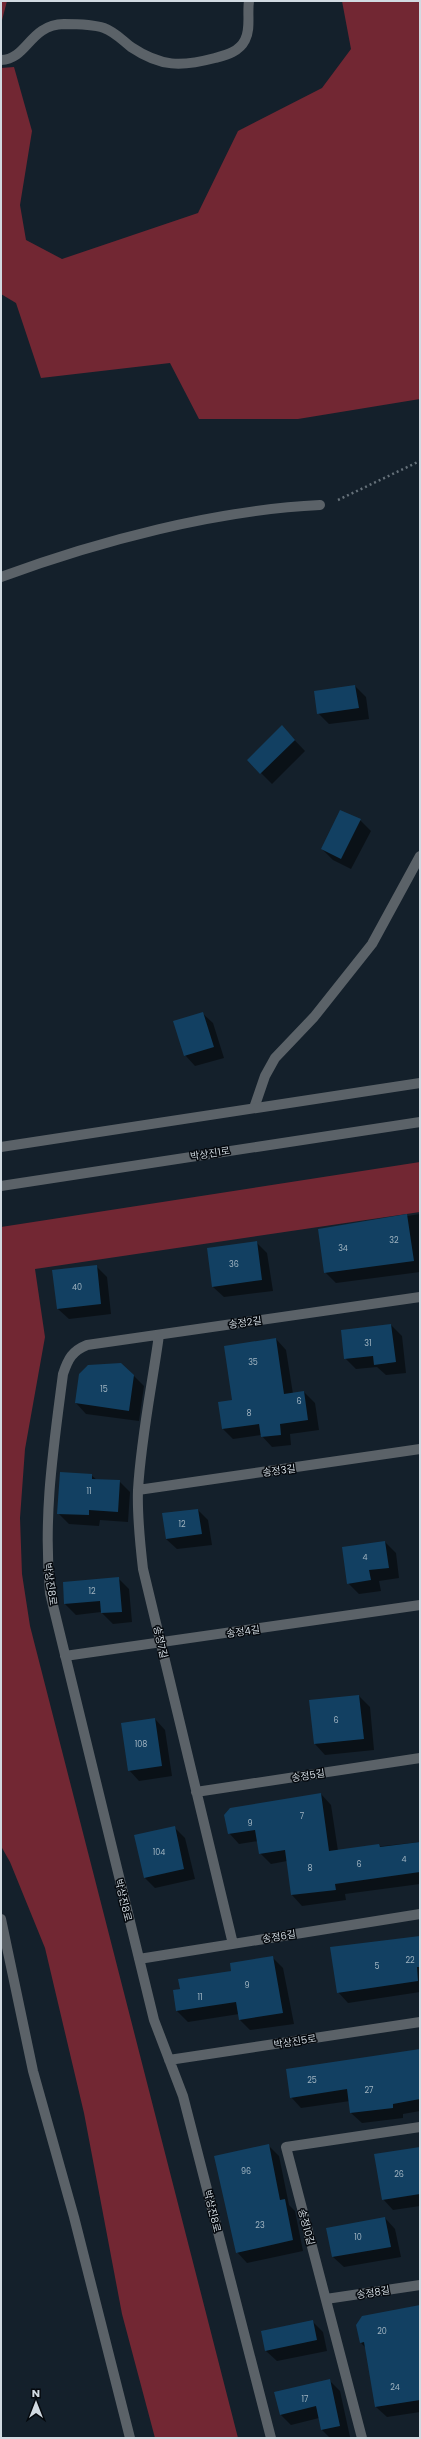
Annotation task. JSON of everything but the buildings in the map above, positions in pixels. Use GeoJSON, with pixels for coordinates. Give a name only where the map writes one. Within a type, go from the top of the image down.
{"type":"FeatureCollection","features":[{"type":"Feature","properties":{"kind":"street"},"geometry":{"type":"LineString","coordinates":[[1,60],[13,58],[43,29],[63,24],[103,28],[145,56],[161,62],[184,65],[200,62],[227,55],[240,47],[248,32],[249,1]]}},
{"type":"Feature","properties":{"kind":"street"},"geometry":{"type":"LineString","coordinates":[[1,577],[102,544],[138,534],[267,509],[320,504]]}},
{"type":"Feature","properties":{"kind":"street"},"geometry":{"type":"LineString","coordinates":[[254,1108],[265,1076],[275,1058],[314,1017],[372,944],[420,856]]}},
{"type":"Feature","properties":{"kind":"street"},"geometry":{"type":"LineString","coordinates":[[1,1147],[420,1083]]}},
{"type":"Feature","properties":{"kind":"street","name":"박상진1로"},"geometry":{"type":"LineString","coordinates":[[1,1186],[420,1122]]}},
{"type":"Feature","properties":{"kind":"street","name":"송정2길"},"geometry":{"type":"LineString","coordinates":[[72,1353],[87,1345],[420,1297]]}},
{"type":"Feature","properties":{"kind":"street","name":"송정7길"},"geometry":{"type":"LineString","coordinates":[[159,1335],[138,1490],[138,1530],[143,1569],[233,1944]]}},
{"type":"Feature","properties":{"kind":"street","name":"박상진8로"},"geometry":{"type":"LineString","coordinates":[[72,1353],[63,1374],[51,1461],[46,1548],[50,1593],[154,2020],[183,2096],[272,2438]]}},
{"type":"Feature","properties":{"kind":"street","name":"송정3길"},"geometry":{"type":"LineString","coordinates":[[138,1490],[420,1449]]}},
{"type":"Feature","properties":{"kind":"street","name":"송정4길"},"geometry":{"type":"LineString","coordinates":[[66,1656],[420,1605]]}},
{"type":"Feature","properties":{"kind":"street","name":"송정5길"},"geometry":{"type":"LineString","coordinates":[[196,1792],[420,1758]]}},
{"type":"Feature","properties":{"kind":"street","name":"송정6길"},"geometry":{"type":"LineString","coordinates":[[139,1959],[420,1914]]}},
{"type":"Feature","properties":{"kind":"street"},"geometry":{"type":"LineString","coordinates":[[1,1919],[33,2071],[74,2217],[130,2438]]}},
{"type":"Feature","properties":{"kind":"street","name":"박상진5로"},"geometry":{"type":"LineString","coordinates":[[169,2060],[420,2022]]}},
{"type":"Feature","properties":{"kind":"street","name":"송정10길"},"geometry":{"type":"LineString","coordinates":[[362,2438],[286,2147],[420,2127]]}},
{"type":"Feature","properties":{"kind":"street","name":"송정8길"},"geometry":{"type":"LineString","coordinates":[[326,2299],[420,2285]]}},
{"type":"Feature","properties":{"kind":"path"},"geometry":{"type":"LineString","coordinates":[[320,504],[338,500],[420,461]]}},
{"type":"Feature","properties":{"kind":"shaded area"},"geometry":{"type":"Polygon","coordinates":[[[1,1],[7,1],[1,24],[1,1]]]}},
{"type":"Feature","properties":{"kind":"shaded area"},"geometry":{"type":"Polygon","coordinates":[[[342,1],[420,1],[420,399],[298,419],[199,419],[170,363],[41,378],[16,303],[1,294],[1,68],[14,67],[32,131],[20,205],[26,240],[62,259],[198,213],[238,131],[322,88],[351,49],[342,1]]]}},
{"type":"Feature","properties":{"kind":"shaded area"},"geometry":{"type":"Polygon","coordinates":[[[420,1162],[420,1212],[35,1269],[45,1337],[25,1449],[20,1518],[22,1574],[30,1626],[238,2438],[155,2438],[122,2314],[84,2113],[45,1948],[10,1862],[1,1846],[1,1227],[420,1162]]]}}]}
